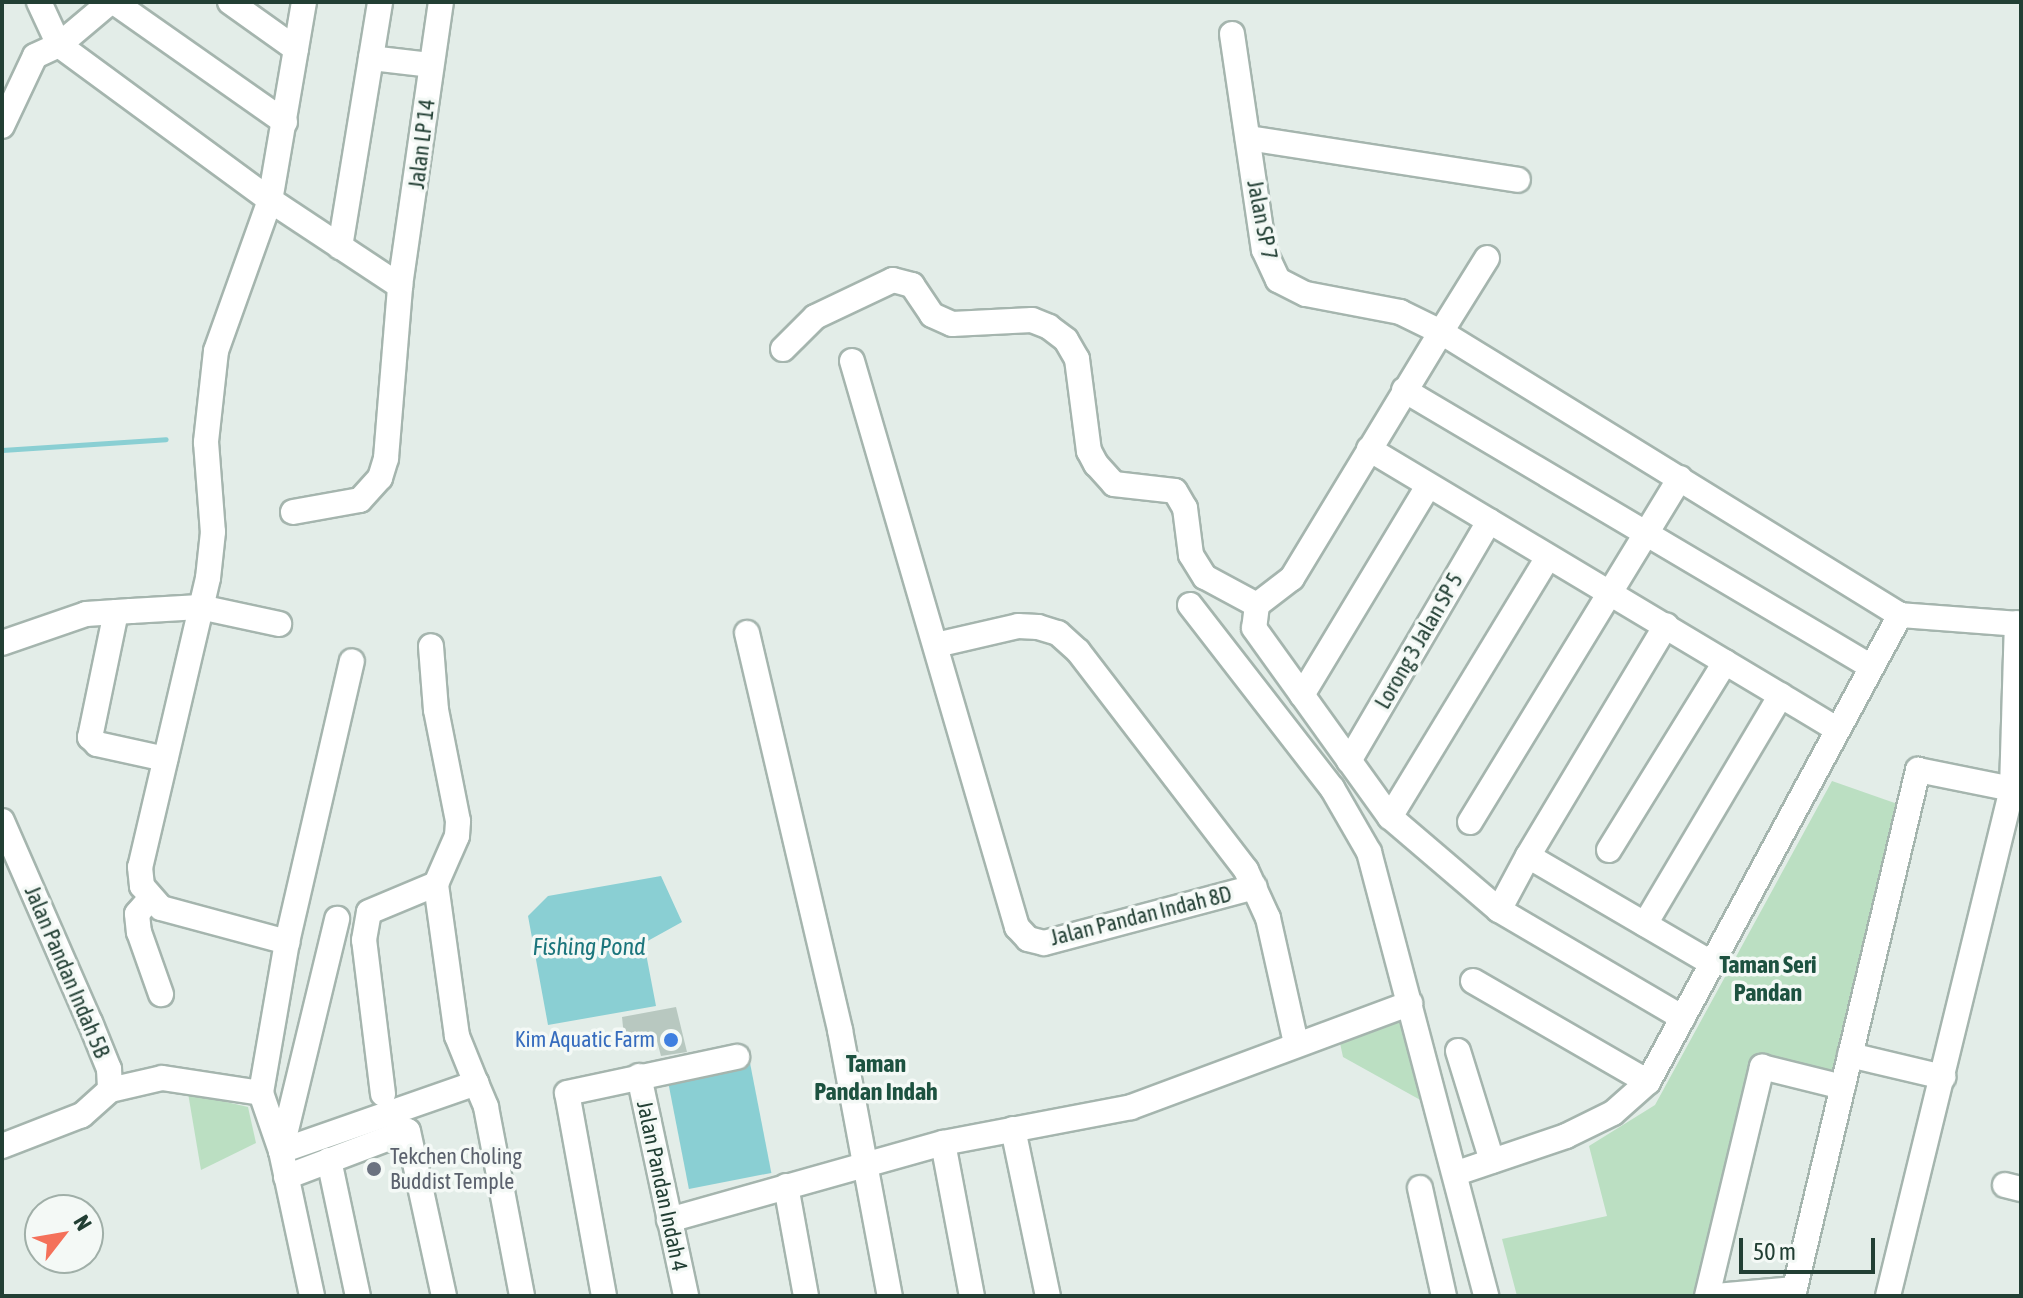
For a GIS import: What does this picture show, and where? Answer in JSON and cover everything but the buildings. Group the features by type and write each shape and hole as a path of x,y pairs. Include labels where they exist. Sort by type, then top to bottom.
{"street":[{"path":"39,2 59,45 270,200 400,286"},
{"path":"2,126 35,56 59,45 112,2 285,122"},
{"path":"230,2 296,49"},
{"path":"287,942 161,908 149,900 140,867 200,607 213,532 206,442 216,351 270,200 304,2"},
{"path":"340,247 380,2"},
{"name":"Jalan LP 14","path":"293,512 360,500 380,478 386,458 400,286 441,2"},
{"name":"Jalan SP 7","path":"1232,34 1264,250 1278,280 1306,294 1400,312 1441,332 1900,615"},
{"path":"371,58 431,65"},
{"path":"1248,138 1518,180"},
{"path":"1256,617 1292,578 1487,258"},
{"path":"783,349 815,317 893,280 912,285 932,315 952,324 1032,320 1049,327 1066,340 1077,359 1089,451 1096,464 1114,484 1175,491 1185,508 1191,555 1205,577 1256,617 1302,695 1390,817 1499,910 1683,1018"},
{"path":"852,361 936,645 1018,626 1058,633 1078,651 1204,812 1255,887 1268,918 1296,1043"},
{"path":"1404,390 1647,531 1870,666"},
{"path":"1369,449 1835,728"},
{"path":"1470,822 1680,478"},
{"path":"1302,695 1428,486"},
{"name":"Lorong 3 Jalan SP 5","path":"1349,761 1489,521"},
{"path":"1390,817 1548,557"},
{"path":"1190,605 1352,820 1381,886 1457,1173 1486,1296"},
{"path":"2,643 86,614 200,607 279,624"},
{"path":"116,612 90,737 97,744 165,759"},
{"path":"1457,1173 1566,1136 1613,1113 1648,1082 1835,728 1900,615 2019,624 2012,789 1888,1296"},
{"path":"1499,910 1666,625"},
{"path":"747,633 804,869 866,1163 890,1296"},
{"name":"Jalan Pandan Indah 8D","path":"936,645 1009,912 1028,939 1044,943 1255,887"},
{"path":"431,646 436,710 458,821 457,836 436,884 457,1036 486,1107 522,1296"},
{"path":"312,1296 281,1151 261,1093 287,942 352,661"},
{"path":"1609,850 1725,662"},
{"path":"1645,924 1781,695"},
{"path":"1716,1296 1794,1292 1918,770 2012,789"},
{"name":"Jalan Pandan Indah 5B","path":"2,821 95,1034 109,1069 110,1090"},
{"path":"1528,856 1713,964"},
{"path":"383,1094 364,940 369,912 436,884"},
{"path":"149,900 137,914 139,932 161,994"},
{"path":"281,1151 337,919"},
{"path":"1473,981 1648,1082"},
{"path":"669,1220 943,1143 1131,1107 1410,1003"},
{"path":"1458,1051 1492,1161"},
{"path":"1850,1055 1943,1077"},
{"path":"604,1296 567,1093 737,1057"},
{"path":"1707,1296 1762,1067 1843,1087"},
{"name":"Jalan Pandan Indah 4","path":"639,1076 686,1296"},
{"path":"2,1146 82,1115 110,1090 162,1078 261,1093"},
{"path":"281,1151 476,1083"},
{"path":"1013,1129 1048,1296"},
{"path":"286,1177 408,1131 444,1296"},
{"path":"943,1143 972,1296"},
{"path":"329,1160 358,1296"},
{"path":"786,1186 806,1296"},
{"path":"1420,1188 1444,1296"}],"green space":[{"name":"Taman Seri Pandan","path":"1832,781 1909,808 1835,1085 1762,1067 1707,1296 1517,1296 1502,1239 1607,1216 1589,1146 1655,1105"},
{"path":"1401,1021 1424,1102 1343,1057 1340,1043"},
{"path":"188,1093 248,1107 256,1143 201,1170"}],"water":[{"name":"Fishing Pond","path":"661,876 682,922 644,943 656,1006 548,1025 528,916 548,896"},
{"path":"750,1063 771,1173 689,1189 668,1079"}],"waterway":[{"path":"2,450 166,439"}],"place":[{"name":"Kim Aquatic Farm","path":"671,1040"},
{"name":"Tekchen Choling Buddist Temple","path":"374,1169"}],"district":[{"name":"Taman Seri Pandan","path":"1768,979"},
{"name":"Taman Pandan Indah","path":"876,1078"}]}
